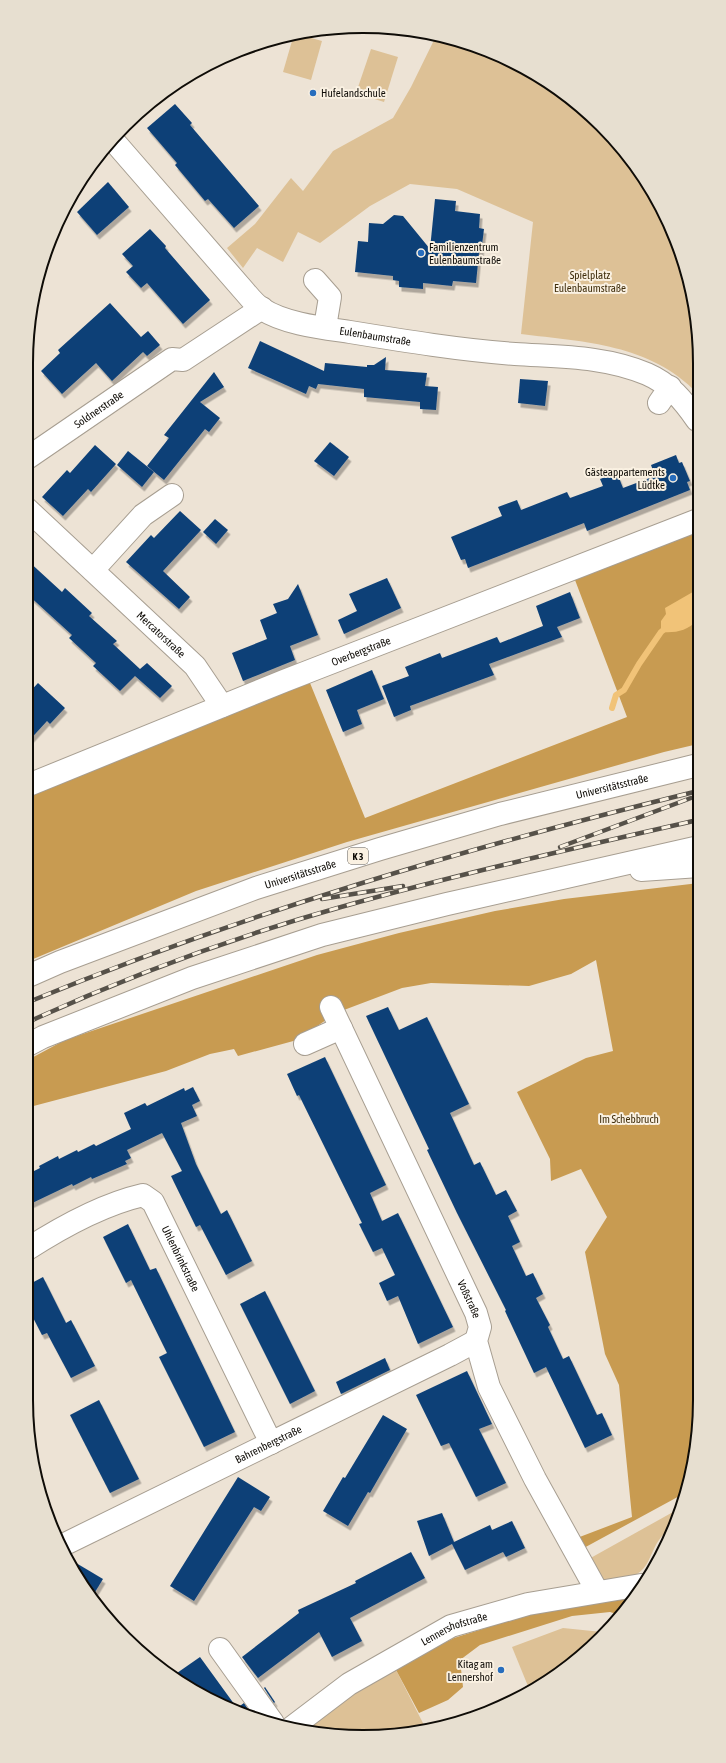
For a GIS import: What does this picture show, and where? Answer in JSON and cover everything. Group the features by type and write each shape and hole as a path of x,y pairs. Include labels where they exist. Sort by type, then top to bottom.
{"main road":[{"name":"Eulenbaumstraße","path":"116,144 245,292 262,308 277,316 325,327 435,345 516,354 559,355 623,365 647,374 665,395 693,417"},
{"path":"315,280 330,297 325,327"},
{"name":"Soldnerstraße","path":"33,454 172,359 183,360 262,308"},
{"path":"93,570 142,515 172,495"},
{"name":"Mercatorstraße","path":"33,514 195,666 222,706"},
{"name":"Overbergstraße","path":"33,783 222,706 693,522"},
{"name":"Universitätsstraße","path":"33,973 256,888 380,849 500,814 693,766"},
{"path":"33,1043 192,978 322,935 447,904 693,848"},
{"path":"596,871 671,869 693,867"},
{"name":"Voßstraße","path":"331,1006 476,1313 480,1327 476,1341 490,1387 535,1479 597,1591"},
{"path":"305,1044 341,1028"},
{"name":"Uhlenbrinkstraße","path":"33,1246 99,1210 122,1200 143,1195 153,1202 271,1443"},
{"name":"Bahrenbergstraße","path":"66,1544 476,1341"},
{"name":"Lennershofstraße","path":"297,1724 349,1684 451,1626 528,1604 597,1591 635,1586"},
{"path":"220,1649 268,1716"}],"green space":[{"path":"310,38 322,41 311,80 283,72 292,41"},
{"name":"Spielplatz Eulenbaumstraße","path":"434,41 448,44 489,58 528,77 564,101 581,115 611,145 649,198 668,237 675,257 687,299 690,320 693,389 679,377 659,364 638,355 592,343 521,334 533,222 457,189 410,184 370,206 320,243 298,232 283,262 257,248 243,268 227,248 255,224 291,178 303,191 333,151 393,118 411,87"},
{"path":"371,49 398,57 384,102 356,93"},
{"path":"693,534 693,745 664,752 347,842 196,891 33,959 33,791 87,768 310,683 365,818 627,717 575,580"},
{"name":"Im Schebbruch","path":"693,884 693,1400 687,1464 678,1497 582,1549 577,1538 632,1517 619,1385 605,1354 585,1252 607,1217 581,1169 551,1181 550,1159 517,1092 586,1058 613,1051 596,960 571,974 529,986 431,983 402,988 344,1010 339,998 321,1007 326,1020 297,1040 238,1056 234,1049 210,1054 166,1071 33,1106 33,1057 65,1040 317,955 399,933 495,911 564,899"},
{"path":"673,1512 666,1531 657,1543 647,1564 637,1574 606,1582 594,1572 587,1560"},
{"path":"628,1596 615,1613 610,1612 572,1616 480,1645 460,1660 463,1687 448,1700 419,1713 395,1668 454,1638 530,1614"},
{"path":"563,1628 597,1632 564,1662 528,1686 512,1647"},
{"path":"395,1668 424,1724 363,1730 308,1725 349,1696"}],"shaded area":[{"path":"693,592 693,624 689,627 672,632 661,632 661,621 666,614 665,608"}],"building":[{"path":"175,104 192,123 190,125 259,206 234,228 208,199 205,201 175,165 177,163 147,128"},
{"path":"108,182 129,207 97,235 77,212"},
{"path":"435,199 456,201 455,211 480,214 479,228 484,229 481,253 479,253 476,283 453,281 452,286 423,283 423,289 399,287 399,281 393,280 393,276 355,272 358,241 368,242 369,223 383,224 394,215 403,216 430,249"},
{"path":"150,229 166,246 165,248 210,300 183,324 147,283 141,288 126,272 133,266 122,254"},
{"path":"110,303 141,337 148,331 160,345 147,356 143,352 112,381 96,363 62,394 41,371 60,353 58,350"},
{"path":"260,341 324,371 325,363 367,367 367,365 374,365 386,357 385,370 427,373 425,386 438,387 436,410 420,409 420,402 364,397 364,389 318,384 316,389 309,386 306,394 248,368"},
{"path":"214,372 224,387 200,402 220,418 209,432 205,429 164,480 147,466 169,438 164,435"},
{"path":"520,379 548,381 545,406 518,403"},
{"path":"330,442 349,457 334,476 314,461"},
{"path":"95,445 116,464 91,492 88,489 63,516 42,497 67,470 70,473"},
{"path":"128,451 154,472 142,487 117,465"},
{"path":"676,455 679,463 682,462 690,481 687,482 690,490 587,531 584,523 468,568 465,559 461,560 451,537 502,516 498,507 517,500 521,510 567,492 570,498 603,486 600,479 617,473 623,488 655,476 651,465"},
{"path":"180,511 201,530 163,571 190,597 179,609 126,562 151,535 154,538"},
{"path":"215,519 228,530 216,544 203,532"},
{"path":"33,565 62,592 65,588 92,613 89,616 117,641 113,644 140,669 147,663 172,686 160,698 135,676 120,691 93,666 96,663 69,638 72,635 33,599"},
{"path":"387,578 401,608 344,634 338,620 357,611 349,594"},
{"path":"298,584 318,635 290,646 295,660 243,681 232,653 267,639 260,620 277,613 273,604 288,599"},
{"path":"570,592 580,618 557,627 562,637 489,664 494,675 410,706 411,710 394,717 382,686 409,676 405,667 440,653 442,658 497,637 500,643 543,626 536,606"},
{"path":"372,670 384,699 357,710 362,724 343,732 326,690"},
{"path":"38,683 65,708 50,724 47,721 33,736 33,688"},
{"path":"388,1007 399,1030 427,1017 469,1104 450,1113 474,1165 480,1162 496,1195 506,1190 517,1211 508,1216 520,1242 512,1246 526,1276 533,1273 543,1294 536,1298 550,1325 548,1327 563,1359 569,1356 597,1415 602,1413 612,1435 585,1448 546,1367 534,1373 505,1311 506,1310 427,1150 429,1149 366,1016"},
{"path":"325,1057 386,1185 370,1193 382,1221 398,1213 453,1327 418,1344 398,1296 387,1301 379,1283 395,1275 382,1248 373,1252 359,1224 362,1223 299,1095 297,1096 287,1074"},
{"path":"193,1087 200,1101 192,1105 197,1116 181,1123 196,1164 221,1214 227,1210 252,1261 226,1275 200,1225 196,1227 171,1176 182,1171 162,1133 127,1150 131,1158 125,1161 127,1164 92,1179 91,1177 73,1186 72,1184 33,1203 33,1172 40,1168 39,1166 58,1156 59,1159 94,1144 96,1146 131,1129 124,1113 145,1103 147,1106 184,1088 185,1091"},
{"path":"128,1224 150,1270 156,1268 235,1432 204,1447 159,1357 167,1353 131,1280 126,1283 103,1237"},
{"path":"43,1277 66,1323 71,1320 95,1366 71,1378 47,1333 42,1335 33,1318 33,1282"},
{"path":"265,1291 315,1391 290,1404 240,1304"},
{"path":"385,1358 390,1370 341,1394 336,1382"},
{"path":"467,1371 492,1424 479,1429 506,1483 476,1497 449,1443 441,1446 416,1395"},
{"path":"99,1400 139,1479 110,1493 70,1415"},
{"path":"383,1415 407,1429 370,1493 368,1492 348,1526 323,1511"},
{"path":"238,1477 270,1497 261,1511 254,1507 194,1601 170,1586"},
{"path":"442,1513 454,1542 490,1525 492,1530 512,1521 525,1548 506,1557 503,1552 465,1570 452,1544 429,1556 417,1521"},
{"path":"411,1552 425,1578 350,1618 362,1641 332,1657 319,1632 258,1678 242,1657 299,1613 298,1610 356,1583 355,1581"},
{"path":"76,1563 103,1579 95,1592"},
{"path":"200,1657 234,1704 198,1686 178,1672"},
{"path":"265,1687 275,1702 274,1703 264,1688"},
{"path":"244,1703 248,1709 240,1706"}],"waterway":[{"path":"612,708 616,695 624,690 639,664 661,632 667,627"}],"railway":[{"path":"33,1000 108,970 191,940 358,884 527,835 693,792"},
{"path":"560,847 691,798"},
{"path":"33,1020 103,989 221,944 261,931 341,907 474,872 693,821"},
{"path":"322,899 403,886"}],"place":[{"name":"Hufelandschule","path":"313,93"},
{"name":"Familienzentrum Eulenbaumstraße","path":"421,253"},
{"name":"Gästeappartements Lüdtke","path":"673,478"},
{"name":"Kitag am Lennershof","path":"501,1670"}]}
